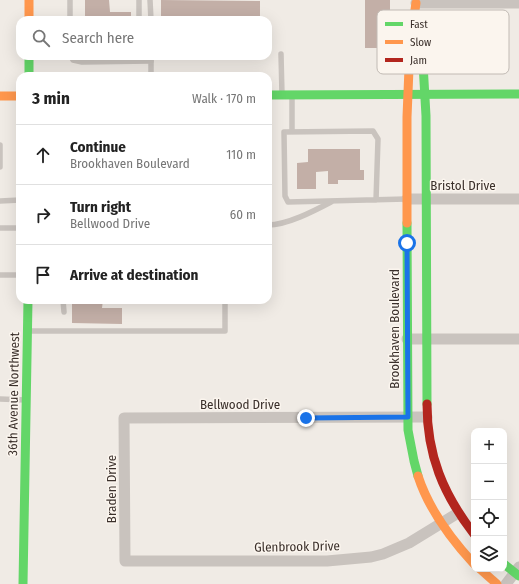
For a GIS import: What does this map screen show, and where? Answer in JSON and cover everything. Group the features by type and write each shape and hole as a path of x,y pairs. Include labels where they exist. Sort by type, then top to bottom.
{"street":[{"path":"29,0 29,16"},
{"path":"416,2 519,3"},
{"path":"29,60 29,72"},
{"name":"Brookhaven Boulevard","path":"409,74 406,199 410,243 407,339 408,417 411,446 423,491 441,524 459,548 471,561"},
{"path":"424,74 427,199 423,243 427,417 432,450 439,476 452,504 471,530"},
{"path":"272,95 519,94"},
{"path":"0,96 16,96"},
{"name":"Bristol Drive","path":"406,199 519,199"},
{"name":"36th Avenue Northwest","path":"23,584 23,496 28,304"},
{"path":"407,339 519,339"},
{"name":"Bellwood Drive","path":"124,418 427,417"},
{"name":"Braden Drive","path":"124,418 125,560"},
{"name":"Glenbrook Drive","path":"125,560 327,561 356,559 383,554 396,549 409,543 458,513"},
{"path":"506,584 518,572 507,566"},
{"path":"483,572 497,584"}],"lane":[{"path":"70,0 70,16"},
{"path":"139,0 139,16"},
{"path":"150,0 151,16"},
{"path":"281,54 282,95"},
{"path":"73,60 82,62 120,60"},
{"path":"151,60 151,72"},
{"path":"292,95 292,131"},
{"path":"376,200 378,139 373,131 284,132 285,196 288,202 376,200 406,199"},
{"path":"0,145 0,167"},
{"path":"0,201 16,200"},
{"path":"272,225 310,213 333,201"},
{"path":"0,228 16,228"},
{"path":"0,274 16,275"},
{"path":"64,304 64,312"},
{"path":"27,331 225,331 225,304"},
{"path":"0,399 26,400"}],"building":[{"path":"85,0 109,0 110,12 131,12 131,16 85,16"},
{"path":"161,0 260,1 260,16 161,16"},
{"path":"365,0 390,0 390,10 377,10 377,48 365,48"},
{"path":"308,149 360,149 360,170 364,170 364,180 338,180 338,184 328,184 328,171 316,172 316,189 297,189 297,163 308,162"},
{"path":"72,304 102,304 102,308 122,308 122,324 72,323"}],"traffic: fast":[{"path":"29,60 29,72"},
{"path":"424,74 426,116 427,404"},
{"path":"272,95 519,94"},
{"path":"407,223 408,430 418,476"},
{"path":"23,584 28,304"},
{"path":"507,566 519,576"}],"traffic: slow":[{"path":"29,0 29,16"},
{"path":"415,10 416,3"},
{"path":"407,223 407,117 409,74"},
{"path":"0,96 16,96"},
{"path":"418,476 434,512 449,534 471,560"},
{"path":"483,572 497,584"}],"traffic: jam":[{"path":"427,404 430,440 439,473 454,504 471,530"}],"route":[{"path":"306,418 408,417 407,243"}]}
